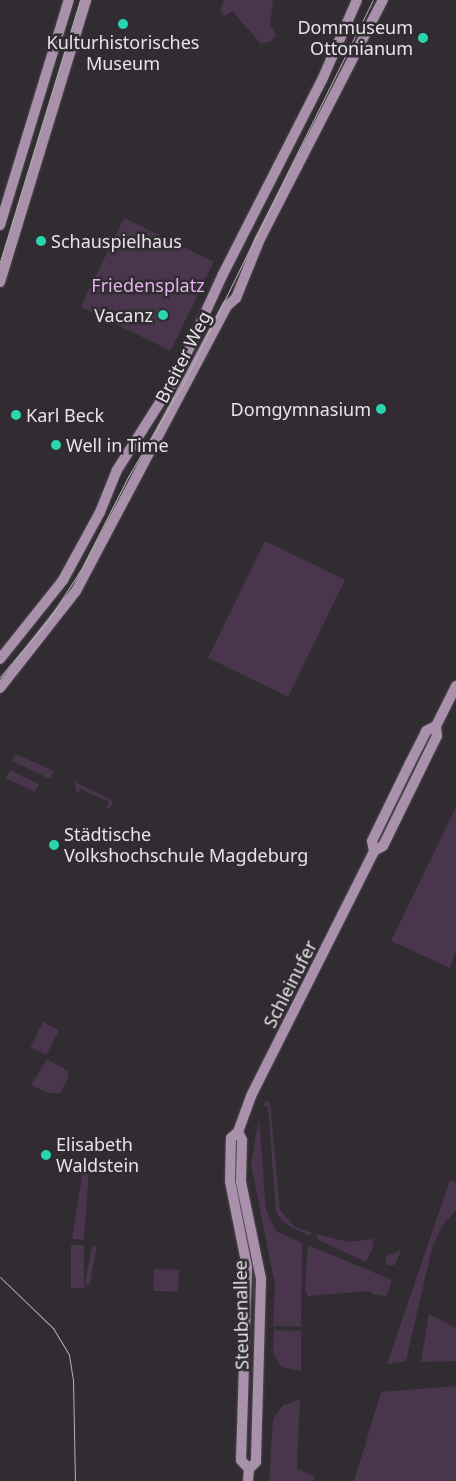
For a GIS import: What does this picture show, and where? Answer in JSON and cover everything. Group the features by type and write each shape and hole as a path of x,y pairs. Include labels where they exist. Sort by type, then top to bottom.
{"street":[{"path":"0,225 69,0"},
{"path":"0,282 86,0"},
{"name":"Breiter Weg","path":"0,659 64,580 103,506 117,470 176,377 222,276 322,80 358,0"},
{"name":"Breiter Weg","path":"0,688 76,591 227,306 236,298 260,239 383,0"},
{"name":"Schleinufer","path":"229,1159 231,1138 238,1132 251,1096 374,851 382,846 437,736 436,726 456,686"},
{"name":"Schleinufer","path":"238,1132 242,1140 240,1159"},
{"name":"Steubenallee","path":"229,1159 232,1192 247,1260 241,1460 249,1469"},
{"name":"Steubenallee","path":"240,1159 242,1182 261,1279 256,1462 249,1469 248,1481"}],"green space":[{"path":"224,0 273,0 270,25 276,35 272,41 261,44 232,11 225,16 220,10"},
{"name":"Friedensplatz","path":"124,218 214,262 170,351 81,307"},
{"path":"265,541 345,580 288,697 208,658"},
{"path":"15,754 54,771 50,779 12,761"},
{"path":"10,770 39,784 35,792 6,778"},
{"path":"75,782 113,801 110,808 106,809 109,802 80,789 77,795"},
{"path":"456,807 456,951 450,968 391,941"},
{"path":"43,1022 59,1030 46,1055 30,1047"},
{"path":"47,1059 68,1071 68,1078 60,1094 45,1092 31,1085"},
{"path":"266,1101 270,1102 280,1210 294,1226 312,1233 309,1236 284,1223 276,1212 268,1108 263,1105"},
{"path":"259,1117 266,1210 276,1231 302,1243 301,1327 273,1326 275,1285 251,1164"},
{"path":"235,1149 237,1188 255,1266 254,1354 253,1270 235,1186"},
{"path":"83,1169 89,1169 84,1240 72,1239"},
{"path":"450,1180 456,1182 456,1210 442,1226 432,1248 406,1361 387,1364"},
{"path":"317,1234 348,1242 374,1239 372,1250 366,1262 317,1239"},
{"path":"71,1245 84,1245 84,1288 71,1288"},
{"path":"308,1245 392,1280 388,1292 385,1296 372,1294 370,1291 308,1296 305,1289"},
{"path":"92,1246 97,1247 89,1285 85,1284"},
{"path":"401,1250 395,1265 387,1265 385,1257"},
{"path":"154,1269 179,1270 178,1292 153,1291"},
{"path":"429,1314 456,1328 456,1361 421,1362"},
{"path":"274,1330 301,1331 301,1371 281,1367 273,1352"},
{"path":"456,1386 456,1481 354,1481 381,1392"},
{"path":"300,1400 297,1468 315,1477 313,1481 269,1481 273,1419 283,1405"}],"tram line":[{"path":"0,262 80,0"},
{"path":"0,677 49,619 82,568 128,477 184,382 373,0"},
{"path":"0,1277 53,1328 69,1355 73,1379 75,1481"}],"place":[{"name":"Kulturhistorisches Museum","path":"123,24"},
{"name":"Dommuseum Ottonianum","path":"423,38"},
{"name":"Schauspielhaus","path":"41,241"},
{"name":"Vacanz","path":"163,315"},
{"name":"Domgymnasium","path":"381,409"},
{"name":"Karl Beck","path":"16,415"},
{"name":"Well in Time","path":"56,445"},
{"name":"Städtische Volkshochschule Magdeburg","path":"54,845"},
{"name":"Elisabeth Waldstein","path":"46,1155"}]}
